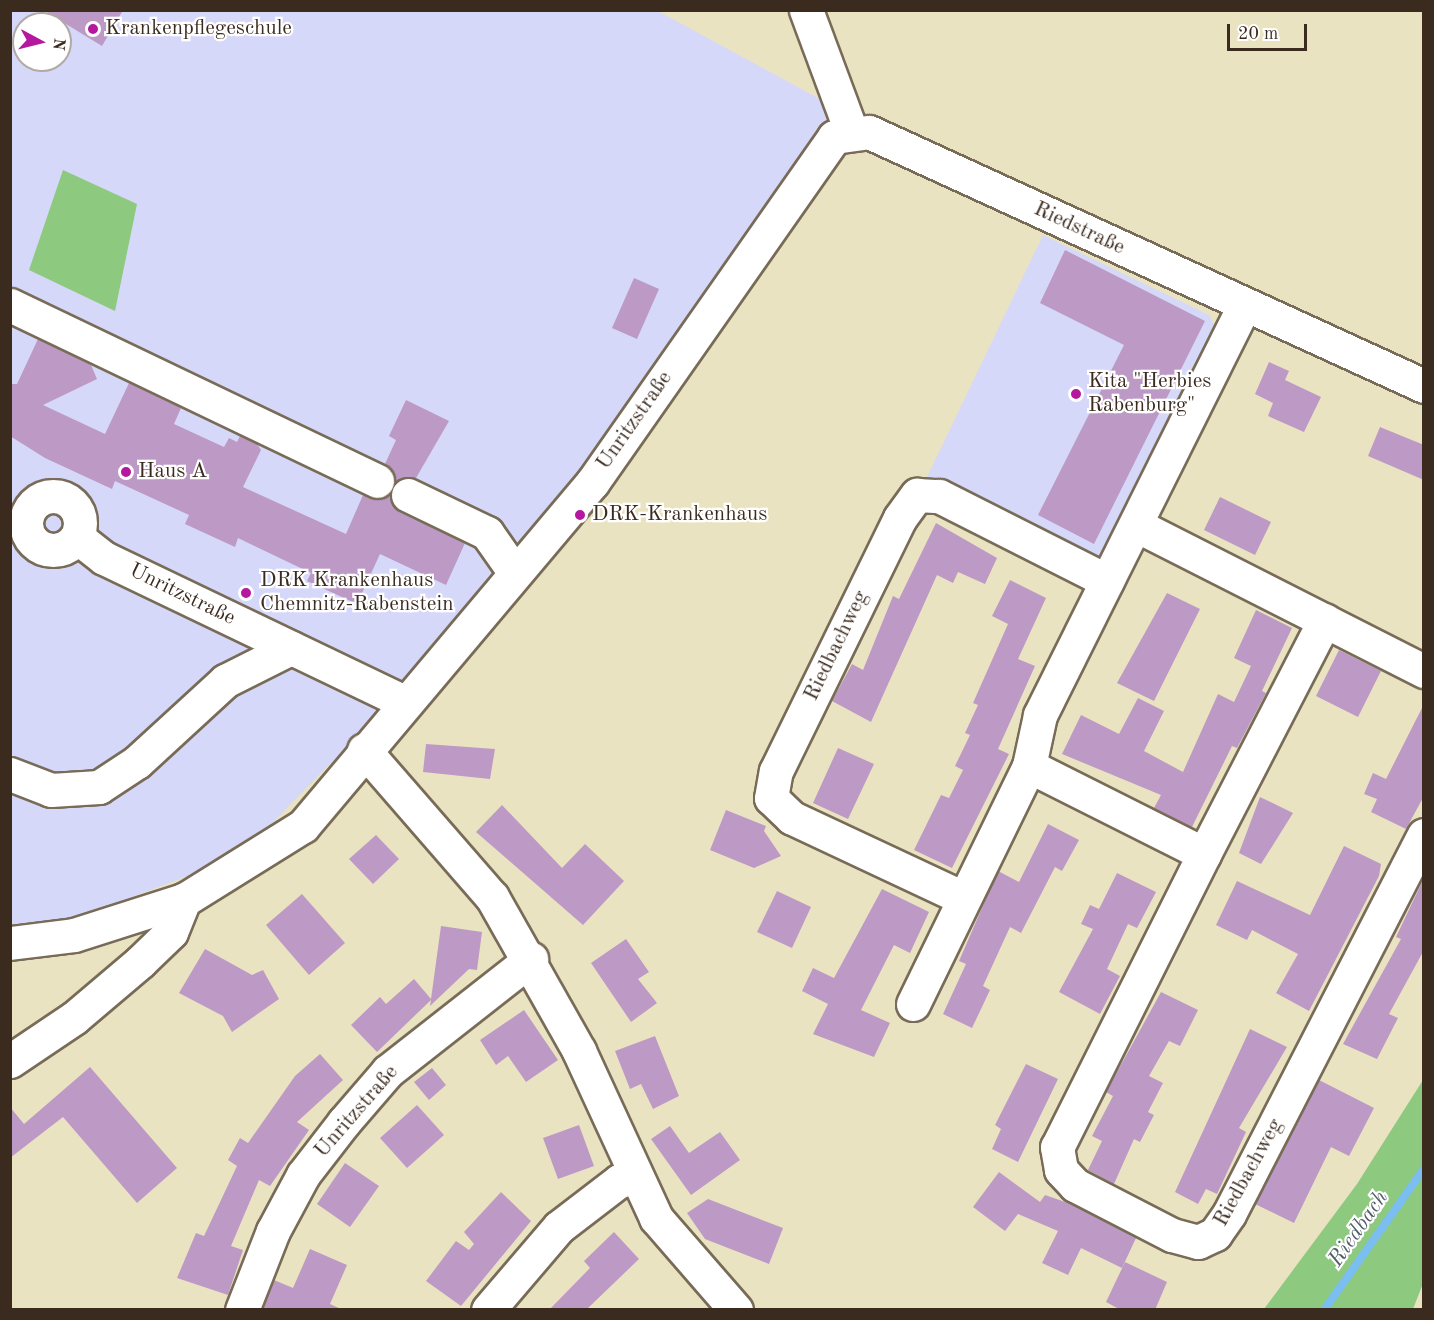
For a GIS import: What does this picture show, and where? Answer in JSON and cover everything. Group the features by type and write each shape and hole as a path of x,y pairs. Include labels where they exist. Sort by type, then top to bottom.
{"street":[{"path":"806,10 851,131"},
{"name":"Riedstraße","path":"851,131 869,132 1424,386"},
{"name":"Unritzstraße","path":"10,943 74,935 184,900 303,826 404,702 592,483 834,137 851,131"},
{"path":"913,1004 961,897 1029,766 1040,715 1244,304"},
{"path":"10,305 377,481"},
{"path":"408,495 487,533 515,573"},
{"name":"Riedbachweg","path":"961,897 792,819 771,798 776,771 900,518 917,495 939,496 1107,580"},
{"path":"59,496 76,507 77,537 69,546 48,550 19,531 31,507 59,496"},
{"path":"1136,525 1424,671"},
{"name":"Unritzstraße","path":"77,537 104,558 404,702"},
{"name":"Riedbachweg","path":"1325,620 1057,1147 1060,1170 1075,1185 1172,1235 1198,1242 1215,1234 1230,1214 1424,835"},
{"path":"10,774 51,790 99,787 137,762 225,681 291,648"},
{"path":"364,750 492,897 531,959 579,1051 634,1177 656,1218 736,1310"},
{"path":"1029,766 1204,854"},
{"path":"10,1061 74,1018 141,962 171,932 184,900"},
{"name":"Unritzstraße","path":"242,1310 293,1194 344,1122 388,1071 531,959"},
{"path":"488,1310 559,1227 619,1180 634,1177"}],"shaded area":[{"name":"DRK Krankenhaus Chemnitz-Rabenstein","path":"11,11 658,11 840,110 591,465 371,722 240,856 72,920 11,926"},
{"name":"Kita \"Herbies Rabenburg\"","path":"1043,235 1209,315 1214,325 1212,341 1107,552 1091,560 927,477"}],"green space":[{"path":"63,170 137,204 115,311 29,270"},
{"path":"1423,1080 1424,1281 1413,1309 1264,1309 1357,1184"}],"building":[{"name":"Krankenpflegeschule","path":"43,10 123,10 102,46 72,28 72,12"},
{"path":"1065,250 1205,321 1094,544 1038,515 1124,345 1040,303"},
{"path":"634,278 659,289 637,339 612,328"},
{"name":"Haus A","path":"38,339 91,365 97,379 43,405 105,434 129,383 181,408 174,424 224,447 229,438 237,442 240,436 257,444 261,450 243,487 346,534 363,495 378,500 390,494 399,512 465,543 446,585 380,554 357,604 307,581 311,573 238,538 235,547 185,524 189,515 115,481 112,489 45,458 10,436 10,384 17,384"},
{"path":"1269,362 1289,371 1285,380 1321,397 1304,432 1268,416 1273,403 1255,394"},
{"path":"406,400 449,421 416,478 395,482 385,464 396,440 389,436"},
{"path":"1380,427 1424,445 1424,480 1368,456"},
{"path":"1220,497 1271,522 1255,555 1204,530"},
{"path":"936,523 997,558 985,584 958,572 953,583 937,575 871,722 832,701 852,664 863,670 893,596 899,599"},
{"path":"1010,580 1046,598 1018,659 1035,666 998,749 1009,754 952,868 914,850 941,795 949,798 963,770 955,766 970,735 965,733 978,705 973,703 1008,624 992,616"},
{"path":"1167,593 1200,609 1154,701 1117,683"},
{"path":"1256,610 1292,628 1262,691 1266,693 1237,748 1232,746 1192,827 1154,808 1161,795 1062,754 1081,715 1119,734 1138,698 1164,711 1144,751 1183,772 1218,694 1234,702 1251,666 1234,658"},
{"path":"1339,650 1381,671 1358,717 1316,696"},
{"path":"1424,704 1424,796 1406,829 1371,812 1377,799 1364,794 1373,773 1386,779"},
{"path":"426,744 495,749 490,779 423,772"},
{"path":"838,748 874,764 848,819 813,803"},
{"path":"1260,797 1293,813 1261,864 1239,853"},
{"path":"502,805 562,868 585,844 624,881 583,925 476,832"},
{"path":"726,810 766,826 764,831 781,856 754,868 710,850"},
{"path":"1048,824 1079,840 1062,871 1055,867 1021,933 1010,927 983,986 990,990 972,1028 943,1014 966,964 959,961 998,871 1019,882"},
{"path":"376,835 399,859 373,884 349,859"},
{"path":"1344,846 1381,864 1379,876 1309,1011 1276,993 1298,954 1252,930 1247,940 1216,925 1237,881 1310,915"},
{"path":"1117,873 1156,892 1137,928 1128,924 1107,969 1120,976 1100,1014 1059,992 1093,929 1081,924 1090,905 1099,909"},
{"path":"1424,878 1424,950 1389,1014 1398,1018 1377,1059 1343,1044 1401,939 1396,937"},
{"path":"882,889 929,912 910,953 894,945 861,1010 890,1023 874,1057 813,1034 828,1004 802,991 813,968 834,978"},
{"path":"777,891 811,907 792,948 757,932"},
{"path":"302,894 345,943 309,975 266,925"},
{"path":"441,926 482,932 477,970 469,969 430,1006 431,1000 377,1052 351,1025 380,997 386,1004 414,979 431,999"},
{"path":"626,939 649,972 638,979 657,1003 631,1022 591,963"},
{"path":"205,949 252,975 263,970 279,999 232,1032 223,1016 179,993"},
{"path":"1161,992 1198,1010 1180,1046 1169,1041 1149,1076 1163,1083 1148,1112 1154,1115 1140,1142 1134,1139 1114,1184 1088,1170 1102,1141 1092,1136 1113,1096 1106,1092"},
{"path":"524,1010 558,1060 526,1082 508,1056 496,1065 480,1040"},
{"path":"1250,1029 1287,1047 1239,1128 1246,1132 1217,1194 1206,1189 1198,1204 1175,1192"},
{"path":"655,1036 679,1096 653,1109 641,1084 630,1089 615,1051"},
{"path":"320,1054 343,1080 297,1122 309,1130 270,1186 259,1180 231,1246 243,1250 228,1295 177,1278 196,1233 204,1236 237,1166 228,1160 240,1138 248,1143 295,1076"},
{"path":"1026,1064 1058,1079 1018,1162 992,1149 1001,1129 995,1125"},
{"path":"90,1067 177,1168 137,1203 63,1117 10,1158 10,1107 24,1124"},
{"path":"432,1068 446,1085 429,1100 414,1082"},
{"path":"1319,1080 1374,1108 1349,1156 1331,1147 1294,1223 1255,1204"},
{"path":"417,1105 444,1135 407,1168 380,1138"},
{"path":"579,1125 594,1166 558,1179 543,1138"},
{"path":"670,1126 689,1153 720,1132 740,1160 691,1195 651,1139"},
{"path":"345,1163 379,1186 350,1227 317,1204"},
{"path":"999,1172 1040,1202 1045,1195 1071,1204 1136,1238 1122,1268 1081,1248 1068,1275 1042,1263 1058,1231 1018,1214 1005,1231 973,1207"},
{"path":"501,1192 531,1221 461,1306 426,1281 456,1241 469,1250 474,1244 464,1232"},
{"path":"708,1199 783,1228 769,1264 705,1239 687,1213"},
{"path":"614,1232 639,1259 586,1310 549,1310 590,1268 584,1261"},
{"path":"310,1249 347,1265 330,1304 343,1310 262,1310 274,1280 293,1288"},
{"path":"1125,1262 1167,1282 1155,1310 1121,1310 1106,1302"}],"waterway":[{"name":"Riedbach","path":"1324,1310 1424,1169"}],"place":[{"name":"Krankenpflegeschule","path":"93,29"},
{"name":"Kita \"Herbies Rabenburg\"","path":"1076,394"},
{"name":"Haus A","path":"126,472"},
{"name":"DRK-Krankenhaus","path":"580,515"},
{"name":"DRK Krankenhaus Chemnitz-Rabenstein","path":"246,593"}]}
